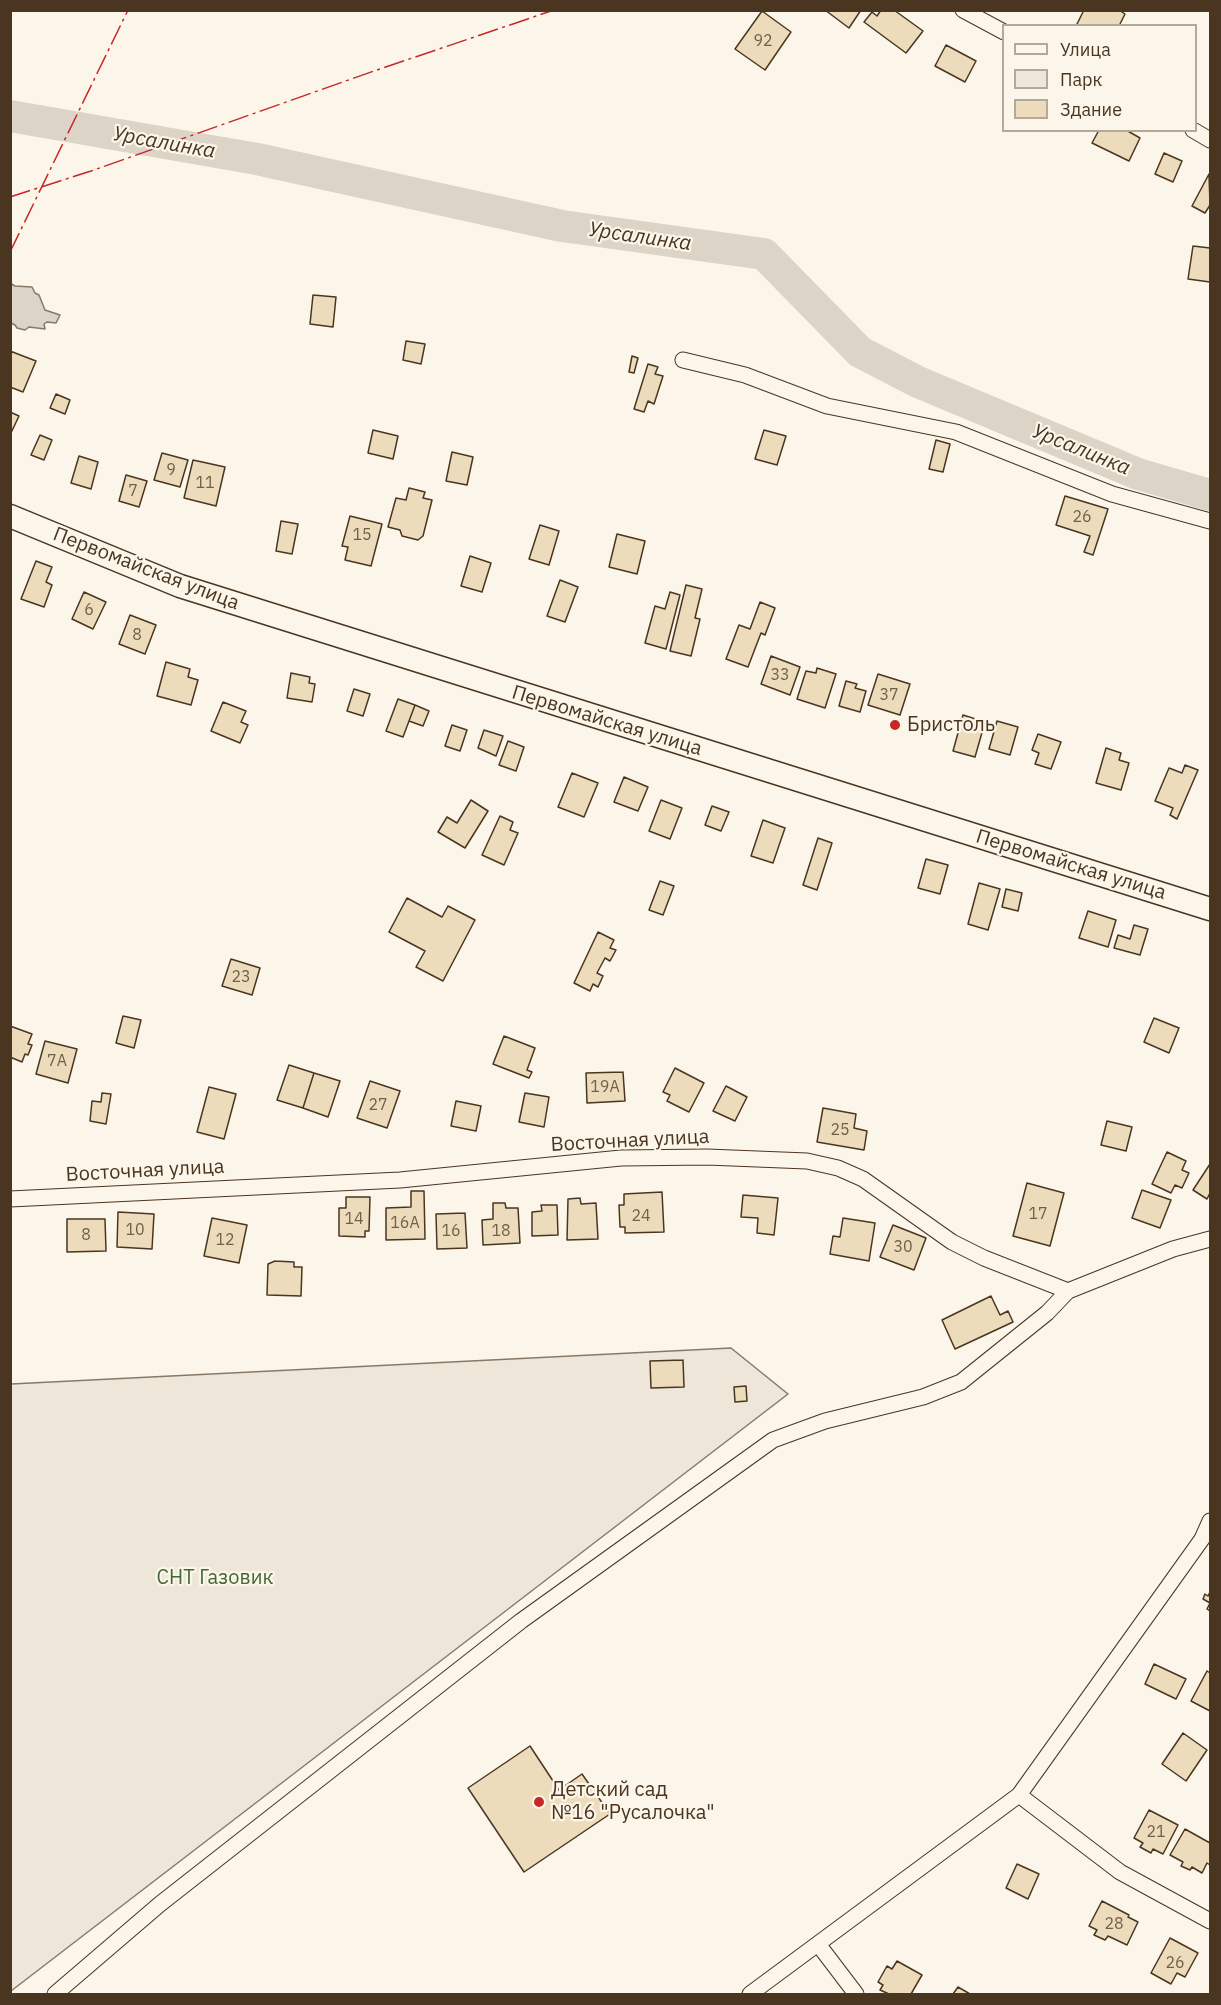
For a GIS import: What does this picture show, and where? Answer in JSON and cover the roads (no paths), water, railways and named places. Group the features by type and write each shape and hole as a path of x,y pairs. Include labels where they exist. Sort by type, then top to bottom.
{"main road":[{"name":"Первомайская улица","path":"10,516 180,586 1210,909"}],"street":[{"path":"963,10 1002,31"},
{"path":"1196,132 1210,140"},
{"path":"683,360 745,375 827,406 956,432 1112,494 1210,521"},
{"name":"Восточная улица","path":"10,1199 400,1180 621,1158 707,1157 807,1161 838,1168 863,1179 952,1242 984,1258 1068,1291"},
{"path":"55,1995 160,1904 511,1629 774,1440 825,1421 923,1397 961,1382 1047,1313 1068,1291 1173,1249 1210,1239"},
{"path":"750,1995 1019,1795 1202,1539 1210,1521"},
{"path":"1019,1795 1120,1872 1210,1921"},
{"path":"818,1944 856,1995"}],"waterway":[{"name":"Урсалинка","path":"10,116 257,159 562,226 764,254 860,352 918,382 1138,474 1210,495"}],"place":[{"name":"Бристоль","path":"895,725"},
{"name":"Детский сад №16 \"Русалочка\"","path":"539,1802"}],"park label":[{"name":"СНТ Газовик","path":"215,1578"}]}
